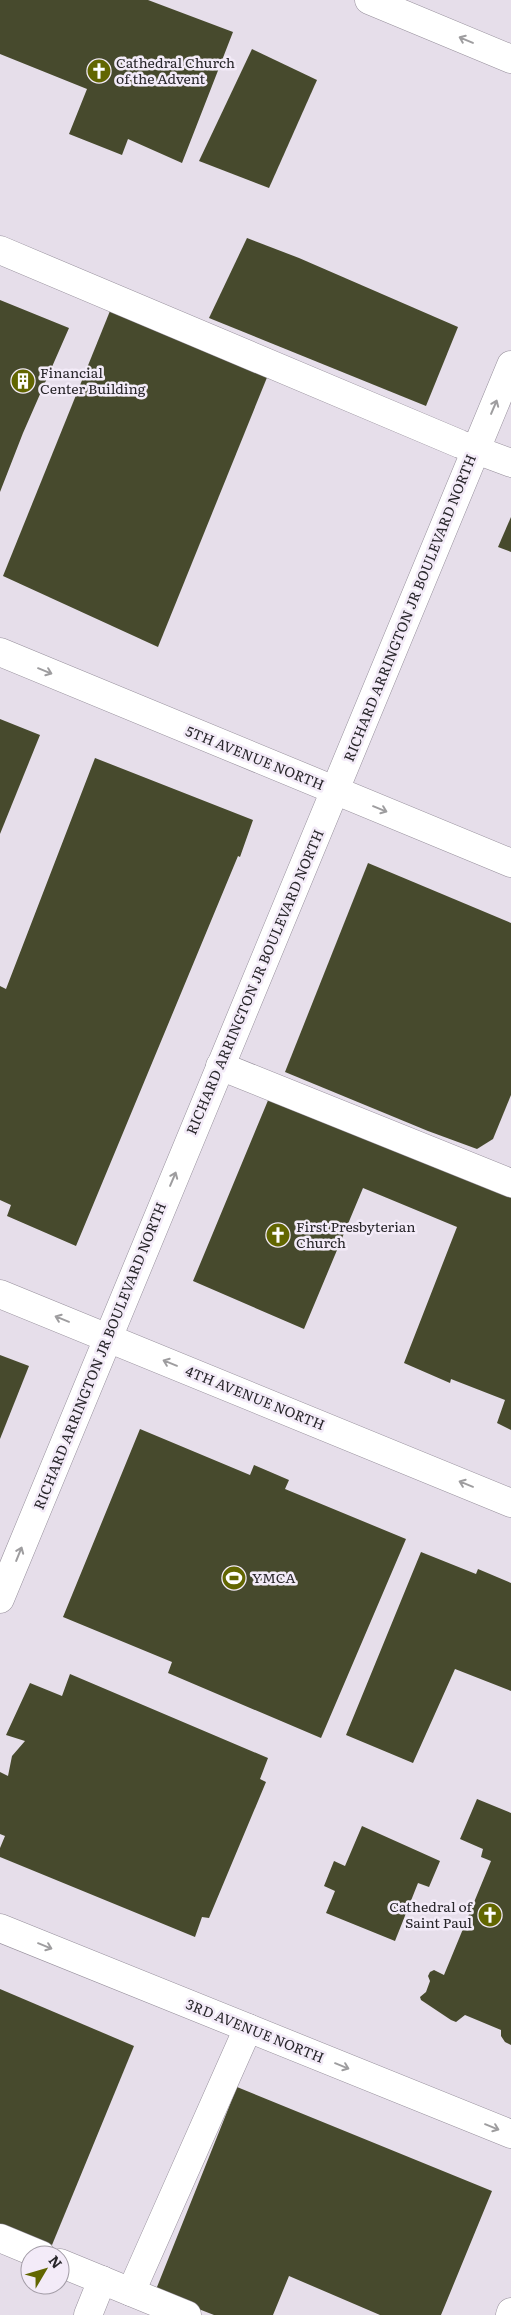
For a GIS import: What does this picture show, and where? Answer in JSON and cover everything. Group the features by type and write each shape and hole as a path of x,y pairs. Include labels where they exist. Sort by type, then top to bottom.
{"main road":[{"path":"369,0 511,59"},
{"path":"0,250 460,444 476,448 511,463"},
{"name":"RICHARD ARRINGTON JR BOULEVARD NORTH","path":"0,1599 511,365"},
{"name":"5TH AVENUE NORTH","path":"0,652 511,863"},
{"path":"220,1066 511,1183"},
{"name":"4TH AVENUE NORTH","path":"0,1294 511,1503"},
{"name":"3RD AVENUE NORTH","path":"0,1928 511,2134"},
{"path":"131,2292 248,2028"},
{"path":"0,2238 20,2246"},
{"path":"70,2267 186,2315"},
{"path":"88,2315 102,2280"}],"building":[{"name":"Cathedral Church of the Advent","path":"0,0 148,0 233,32 182,163 128,139 122,155 69,134 87,89 0,54"},
{"path":"252,49 317,80 269,188 199,161"},
{"path":"247,238 299,258 458,327 426,406 209,318"},
{"name":"Financial Center Building","path":"0,300 69,328 23,433 0,492"},
{"path":"112,306 268,375 158,647 3,576"},
{"path":"511,517 511,552 498,547"},
{"path":"0,719 40,735 0,834"},
{"path":"95,758 253,820 240,857 238,856 76,1246 7,1216 11,1205 0,1200 0,986 6,989"},
{"path":"368,863 511,923 511,1095 493,1139 477,1149 428,1131 285,1072"},
{"path":"269,1098 511,1198 511,1430 497,1423 505,1400 451,1379 450,1383 404,1363 457,1227 363,1188 304,1329 193,1281"},
{"path":"0,1355 29,1366 0,1439"},
{"name":"YMCA","path":"140,1429 250,1475 254,1465 289,1480 285,1489 406,1539 321,1738 168,1673 172,1662 63,1617"},
{"path":"421,1552 476,1574 478,1569 511,1583 511,1691 455,1669 413,1763 346,1735"},
{"path":"70,1674 268,1758 260,1779 266,1782 209,1918 202,1917 195,1937 0,1857 0,1848 5,1836 0,1834 0,1772 8,1776 12,1756 25,1741 6,1735 30,1683 62,1696"},
{"name":"Cathedral of Saint Paul","path":"477,1799 511,1813 511,2045 505,2042 501,2036 501,2030 465,2015 456,2022 451,2020 421,2000 420,1997 426,1992 430,1981 428,1976 430,1972 434,1970 444,1975 491,1861 481,1857 483,1849 460,1839"},
{"path":"362,1826 440,1861 429,1887 418,1883 395,1941 326,1913 335,1891 324,1886 334,1861 345,1866"},
{"path":"0,1989 134,2046 52,2245 0,2225"},
{"path":"237,2087 492,2191 441,2315 380,2315 289,2276 273,2315 214,2315 155,2292"}],"place":[{"name":"Cathedral Church of the Advent","path":"99,71"},
{"name":"Financial Center Building","path":"23,381"},
{"name":"First Presbyterian Church","path":"278,1235"},
{"name":"YMCA","path":"234,1578"},
{"name":"Cathedral of Saint Paul","path":"490,1915"}]}
